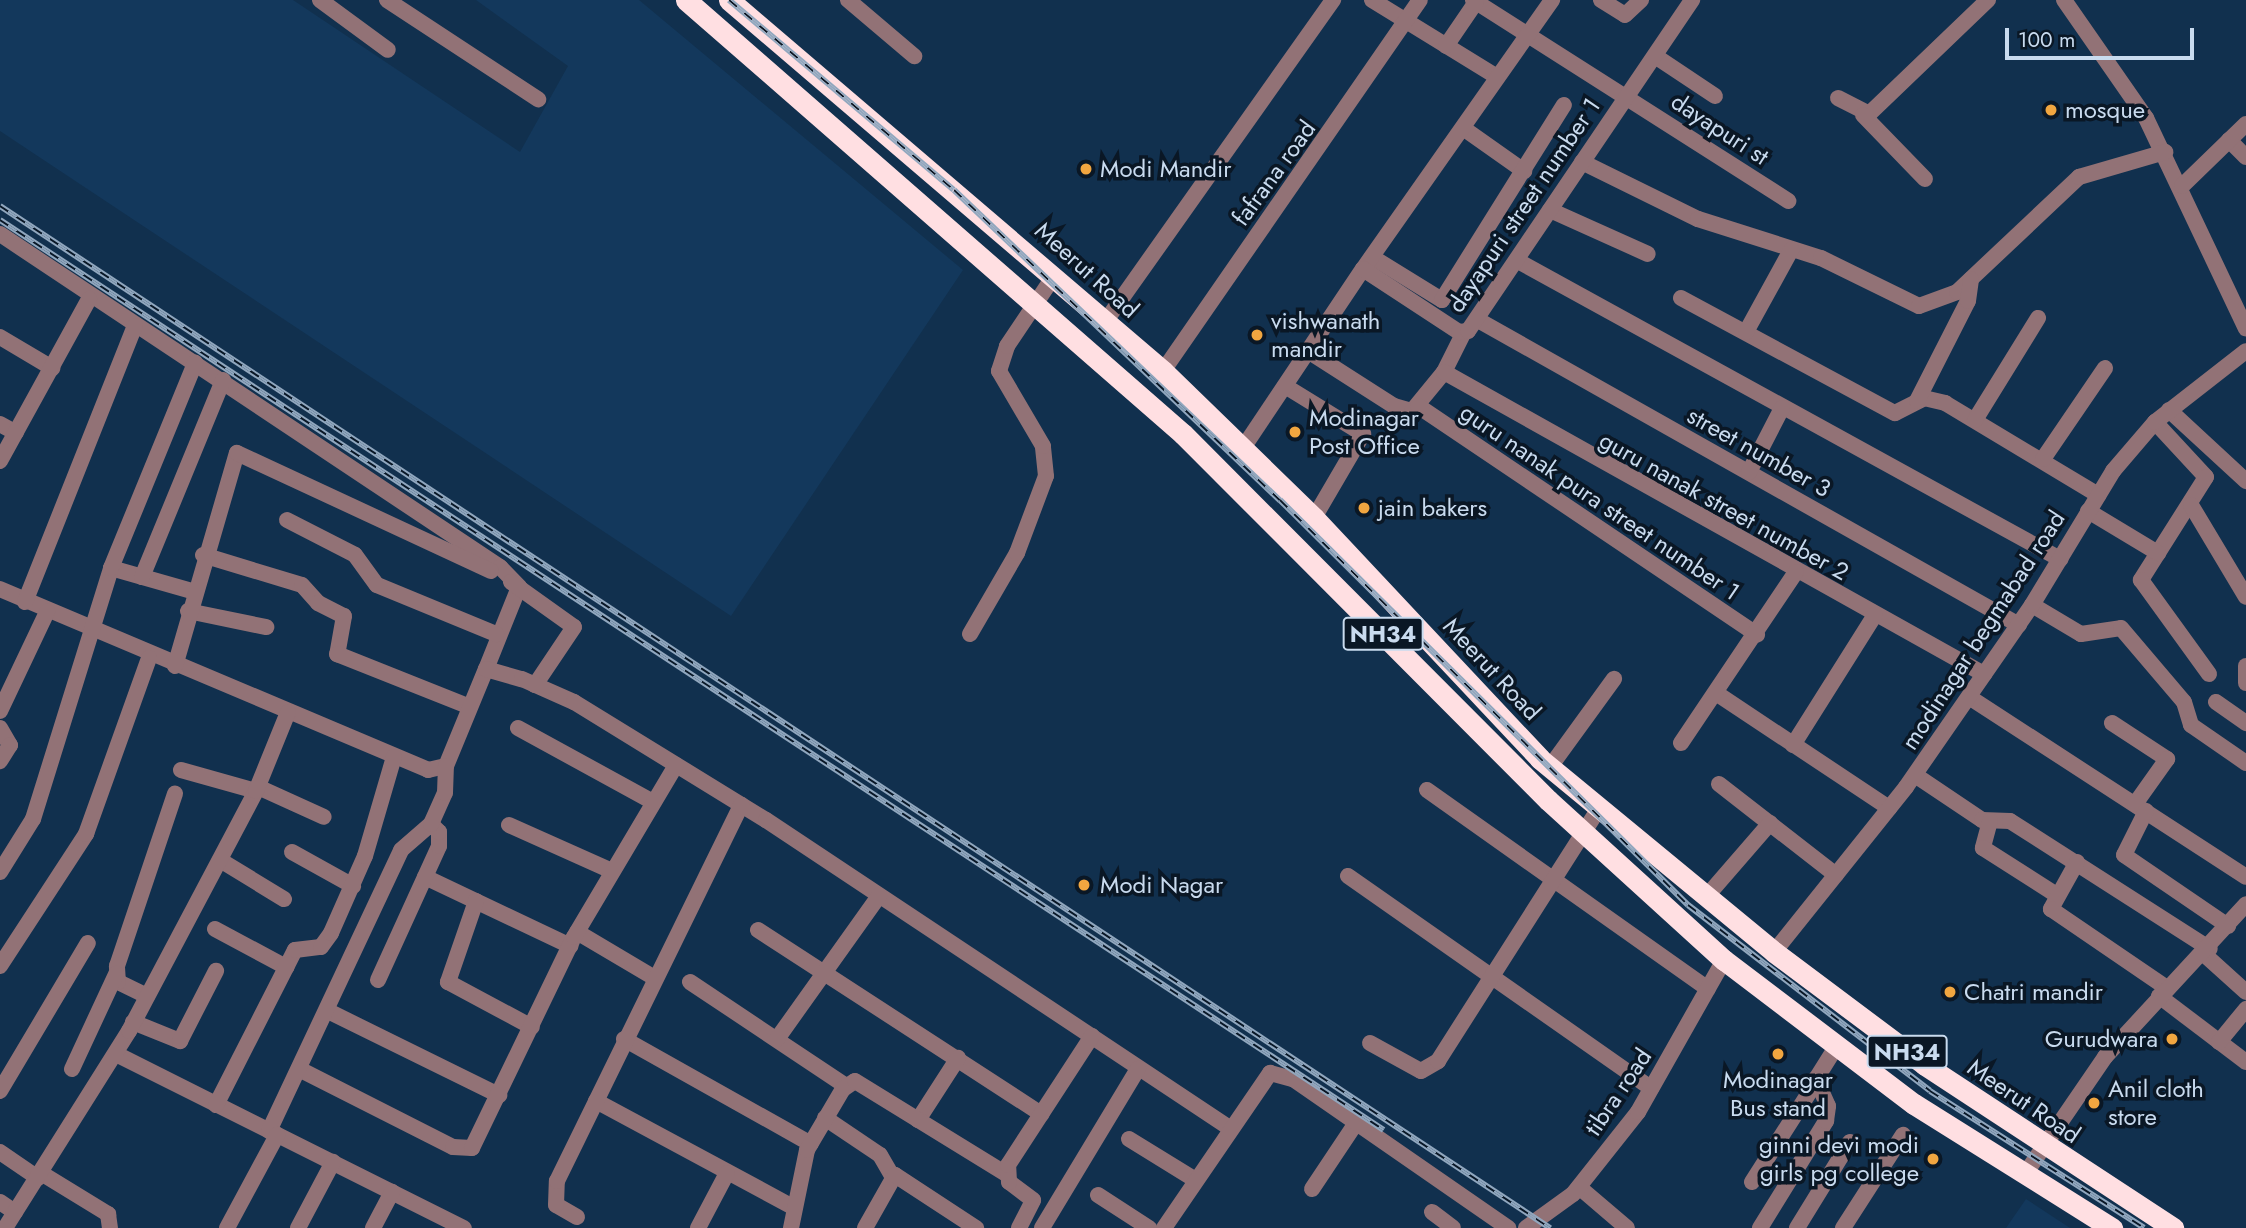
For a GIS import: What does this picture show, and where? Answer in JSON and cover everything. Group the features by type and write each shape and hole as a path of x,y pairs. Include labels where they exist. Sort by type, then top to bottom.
{"highway":[{"name":"Meerut Road","path":"686,0 975,247 1035,306 1183,434 1584,833 1724,960 1914,1104 2112,1228"},
{"name":"Meerut Road","path":"729,0 994,223 1163,371 1314,518 1550,767 1774,953 2042,1147 2173,1228"},
{"path":"975,247 994,223"}],"street":[{"path":"320,0 326,10 388,50"},
{"path":"387,0 538,99"},
{"path":"848,0 914,56"},
{"name":"fafrana road","path":"1105,322 1333,0"},
{"path":"1372,0 1497,77"},
{"name":"fafrana road","path":"1163,371 1420,0"},
{"path":"1243,448 1368,263 1552,0"},
{"path":"1601,0 1625,15 1641,0"},
{"name":"dayapuri street number 1","path":"1368,263 1464,332 1478,320 1692,0"},
{"path":"1863,115 1988,0"},
{"path":"2064,0 2165,152 2246,329"},
{"path":"1446,46 1475,1"},
{"name":"dayapuri st","path":"1475,1 1788,201"},
{"path":"1655,56 1715,96"},
{"path":"1838,98 1863,115 1925,179"},
{"path":"1368,263 1441,300 1564,105"},
{"path":"2182,186 2246,124"},
{"path":"1463,128 1524,171"},
{"path":"2230,140 2246,157"},
{"path":"1582,162 1698,219 1833,263 1919,306 1950,295 1971,279 2079,177 2165,152"},
{"path":"1550,210 1648,254"},
{"path":"0,234 89,299 223,380 574,628 535,685"},
{"path":"1746,331 1791,250"},
{"name":"street number 3","path":"1518,261 2060,559"},
{"path":"970,634 1017,553 1046,476 1043,446 999,371 1007,346 1054,276"},
{"path":"1917,401 1968,301 1971,279"},
{"path":"1681,298 1895,413 1930,397 2043,459 2098,495"},
{"path":"0,461 89,299"},
{"path":"1975,420 2038,318"},
{"name":"street number 3","path":"1478,320 2018,625"},
{"path":"25,602 135,326"},
{"path":"1308,351 1404,411 1418,406 1444,372 1464,332"},
{"path":"0,337 52,368"},
{"name":"modinagar begmabad road","path":"1774,953 1915,775 2032,605 2098,495 2155,422 2246,351"},
{"path":"0,872 33,819 111,568 195,363"},
{"path":"2043,459 2105,368"},
{"name":"guru nanak street number 2","path":"1444,372 1796,572 1984,674"},
{"path":"142,577 223,380"},
{"path":"1285,386 1363,434 1314,518"},
{"name":"guru nanak pura street number 1","path":"1418,406 1757,635"},
{"path":"1749,472 1782,408"},
{"path":"2169,410 2246,481"},
{"path":"2155,422 2204,471 2191,505 2144,572 2143,590 2209,674"},
{"path":"0,424 16,433"},
{"path":"174,666 192,591 232,457 247,453 519,587"},
{"path":"2191,505 2246,597"},
{"path":"2088,511 2158,553"},
{"path":"287,520 355,555 377,585 496,634"},
{"path":"203,555 302,585 318,603 344,616 337,654 468,706"},
{"path":"111,568 192,591"},
{"path":"1681,743 1757,635 1796,572"},
{"path":"227,1228 401,850 431,824 445,793 446,766 468,706 486,669 496,634 519,587"},
{"path":"0,589 149,657 394,757 428,770 446,766"},
{"path":"2032,605 2081,634 2121,628 2184,702 2191,725 2246,763"},
{"path":"188,611 266,627"},
{"path":"0,711 47,612"},
{"path":"1793,745 1875,615"},
{"path":"0,966 86,834 149,657"},
{"path":"2246,666 2246,683"},
{"path":"486,669 535,685 741,805 1228,1127"},
{"path":"1550,767 1614,679"},
{"path":"1716,693 1889,808"},
{"path":"1969,697 2246,877"},
{"path":"2216,702 2246,723"},
{"path":"5,1228 116,1054 257,789 288,712"},
{"path":"2025,1174 2042,1147 2163,992 2207,952 2240,916 2124,856 2141,808 2167,759 2112,723"},
{"path":"0,728 10,745 0,761"},
{"path":"518,728 653,802"},
{"path":"216,1105 286,967 300,946 326,943 353,886 394,757"},
{"path":"301,1070 466,1150 499,1095 574,939 676,765"},
{"path":"181,770 257,789 324,817"},
{"path":"1915,775 1990,821 2010,821 2077,862 2207,952 2246,992"},
{"path":"1719,784 1836,875"},
{"path":"1427,790 1708,989"},
{"path":"72,1069 116,974 175,794"},
{"path":"577,1217 556,1205 553,1192 653,977 741,805"},
{"path":"1370,1043 1410,1068 1429,1070 1491,979 1599,807"},
{"path":"1990,821 1983,848 2054,894"},
{"path":"1706,897 1770,823"},
{"path":"378,980 441,838 431,824"},
{"path":"509,825 612,871"},
{"path":"292,852 353,886"},
{"path":"220,860 284,899"},
{"path":"2077,862 2054,894 2056,915 2163,992 2219,1042 2246,1062"},
{"path":"1348,876 1491,979 1651,1088"},
{"path":"425,877 476,901 574,939 653,977"},
{"path":"778,1039 879,896"},
{"path":"476,901 447,982 532,1027"},
{"path":"215,929 286,967"},
{"path":"758,930 1041,1114"},
{"path":"0,1091 88,943"},
{"name":"tibra road","path":"1526,1228 1579,1187 1651,1088 1724,960"},
{"path":"133,1022 180,1041 216,971"},
{"path":"116,974 147,996"},
{"path":"690,982 846,1086 863,1084 1006,1174 1033,1200 1019,1228"},
{"path":"2219,1042 2246,1009"},
{"path":"328,1011 499,1095"},
{"path":"1006,1174 1092,1036"},
{"path":"624,1039 811,1144"},
{"path":"1752,1182 1838,1046"},
{"path":"116,1054 464,1228"},
{"path":"918,1120 957,1058"},
{"path":"1042,1228 1138,1069"},
{"path":"1164,1228 1228,1127 1270,1073 1293,1079 1508,1228"},
{"path":"1760,1228 1826,1121 1828,1106 1816,1082"},
{"path":"791,1228 793,1207 811,1144 846,1086"},
{"path":"596,1101 793,1207"},
{"path":"825,1118 880,1155 892,1176"},
{"path":"1312,1189 1356,1123"},
{"path":"1843,1228 1903,1135"},
{"path":"1129,1139 1194,1179"},
{"path":"1797,1228 1850,1142"},
{"path":"0,1152 108,1214 110,1228"},
{"path":"298,1228 333,1162"},
{"path":"698,1228 727,1173"},
{"path":"865,1228 892,1176"},
{"path":"892,1176 905,1177 976,1228"},
{"path":"1579,1187 1628,1228"},
{"path":"373,1228 392,1192"},
{"path":"1098,1195 1149,1228"},
{"path":"0,1202 15,1212"},
{"path":"1432,1212 1453,1228"}],"shaded area":[{"path":"0,0 293,0 520,152 568,66 476,0 639,0 963,270 731,616 0,131"},
{"path":"2026,1199 2070,1228 2006,1228"}],"railway":[{"path":"729,0 954,190 1280,500 1688,905 1930,1091 2144,1228"},
{"path":"0,206 1550,1228"},
{"path":"0,220 1384,1130"}],"place":[{"name":"mosque","path":"2051,110"},
{"name":"Modi Mandir","path":"1086,169"},
{"name":"vishwanath mandir","path":"1257,335"},
{"name":"Modinagar Post Office","path":"1295,432"},
{"name":"jain bakers","path":"1364,508"},
{"name":"Modi Nagar","path":"1084,885"},
{"name":"Chatri mandir","path":"1950,992"},
{"name":"Gurudwara","path":"2172,1039"},
{"name":"Modinagar Bus stand","path":"1778,1054"},
{"name":"Anil cloth store","path":"2094,1103"},
{"name":"ginni devi modi girls pg college","path":"1933,1159"}]}
